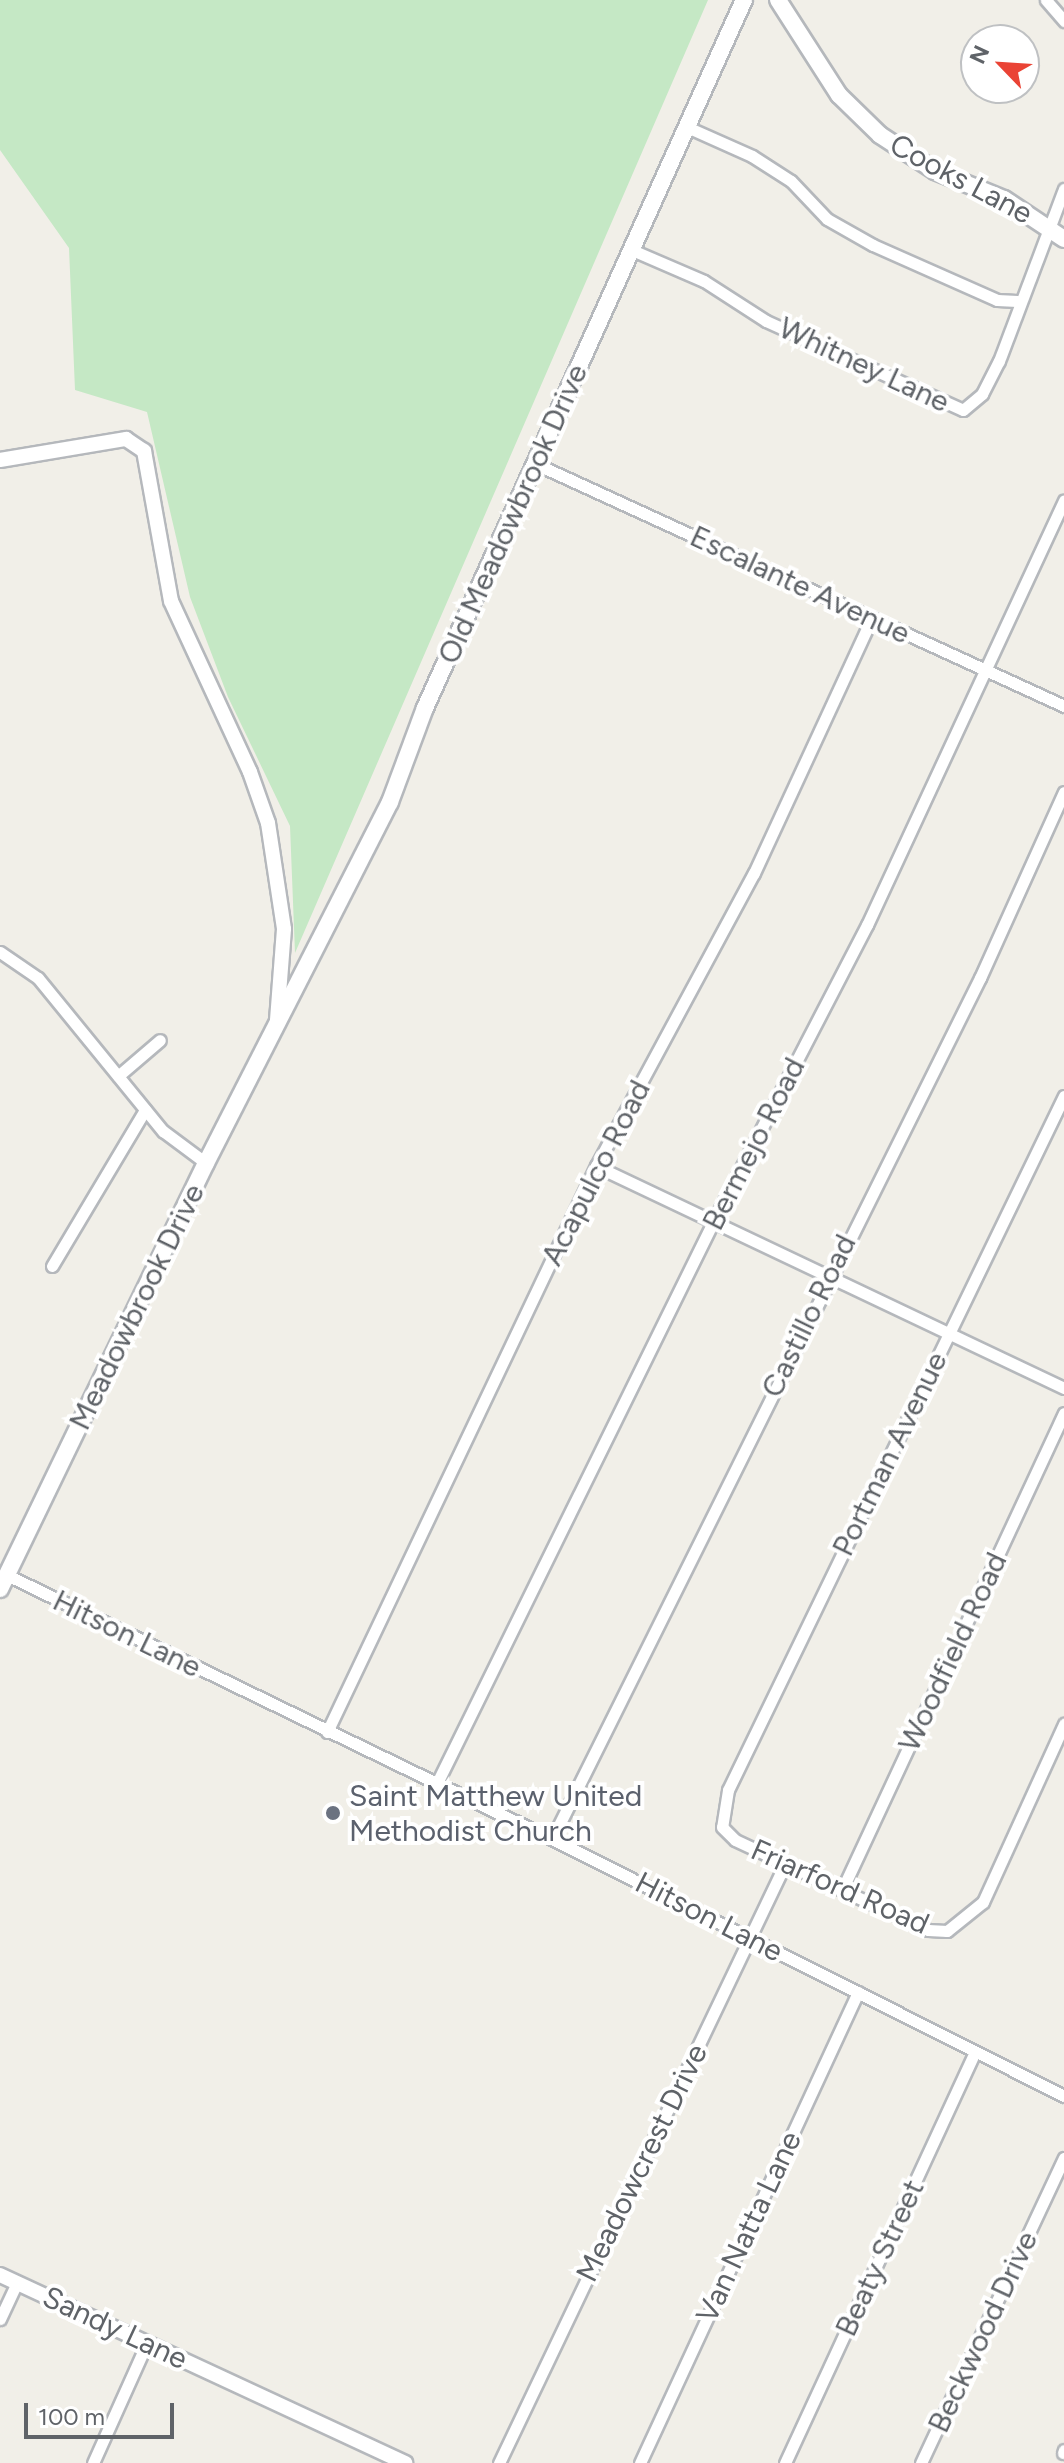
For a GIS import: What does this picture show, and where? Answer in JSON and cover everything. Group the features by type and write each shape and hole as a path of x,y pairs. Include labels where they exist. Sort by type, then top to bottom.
{"main road":[{"name":"Old Meadowbrook Drive","path":"277,1025 390,802 425,708 744,0"},
{"name":"Cooks Lane","path":"778,0 839,95 880,135 935,171 1004,199 1064,239"},
{"name":"Meadowbrook Drive","path":"4,1582 206,1163 277,1025"}],"street":[{"path":"1046,0 1064,21"},
{"path":"687,127 765,164 791,181 827,219 873,245 997,300 1017,301"},
{"name":"Whitney Lane","path":"632,250 704,281 766,321 963,410 982,394 999,361 1017,301 1046,225 1064,189"},
{"path":"0,460 126,439 139,444 171,601 268,823 284,929 277,1025"},
{"name":"Escalante Avenue","path":"536,464 1064,706"},
{"name":"Bermejo Road","path":"437,1783 713,1222 867,925 1064,501"},
{"name":"Acapulco Road","path":"327,1732 596,1166 754,873 872,618"},
{"name":"Castillo Road","path":"552,1839 827,1276 980,978 1064,792"},
{"path":"0,952 38,978 145,1110 206,1163"},
{"path":"118,1076 160,1040"},
{"name":"Portman Avenue","path":"722,1814 728,1790 1064,1096"},
{"path":"52,1266 145,1110"},
{"path":"596,1166 1064,1388"},
{"name":"Woodfield Road","path":"842,1890 1064,1413"},
{"name":"Hitson Lane","path":"4,1582 437,1783 1064,2096"},
{"name":"Friarford Road","path":"722,1814 727,1834 785,1864 928,1930 958,1927 983,1902 1064,1724"},
{"name":"Meadowcrest Drive","path":"499,2463 785,1864"},
{"name":"Van Natta Lane","path":"640,2463 858,1992"},
{"name":"Beaty Street","path":"785,2463 975,2052"},
{"name":"Beckwood Drive","path":"921,2463 1064,2158"},
{"name":"Sandy Lane","path":"0,2275 382,2458 405,2463"},
{"path":"0,2319 17,2283"},
{"path":"93,2463 147,2343"}],"green space":[{"path":"0,0 708,0 295,953 290,826 228,697 190,597 147,412 75,390 69,248 0,150"}],"place":[{"name":"Saint Matthew United Methodist Church","path":"333,1813"}]}
